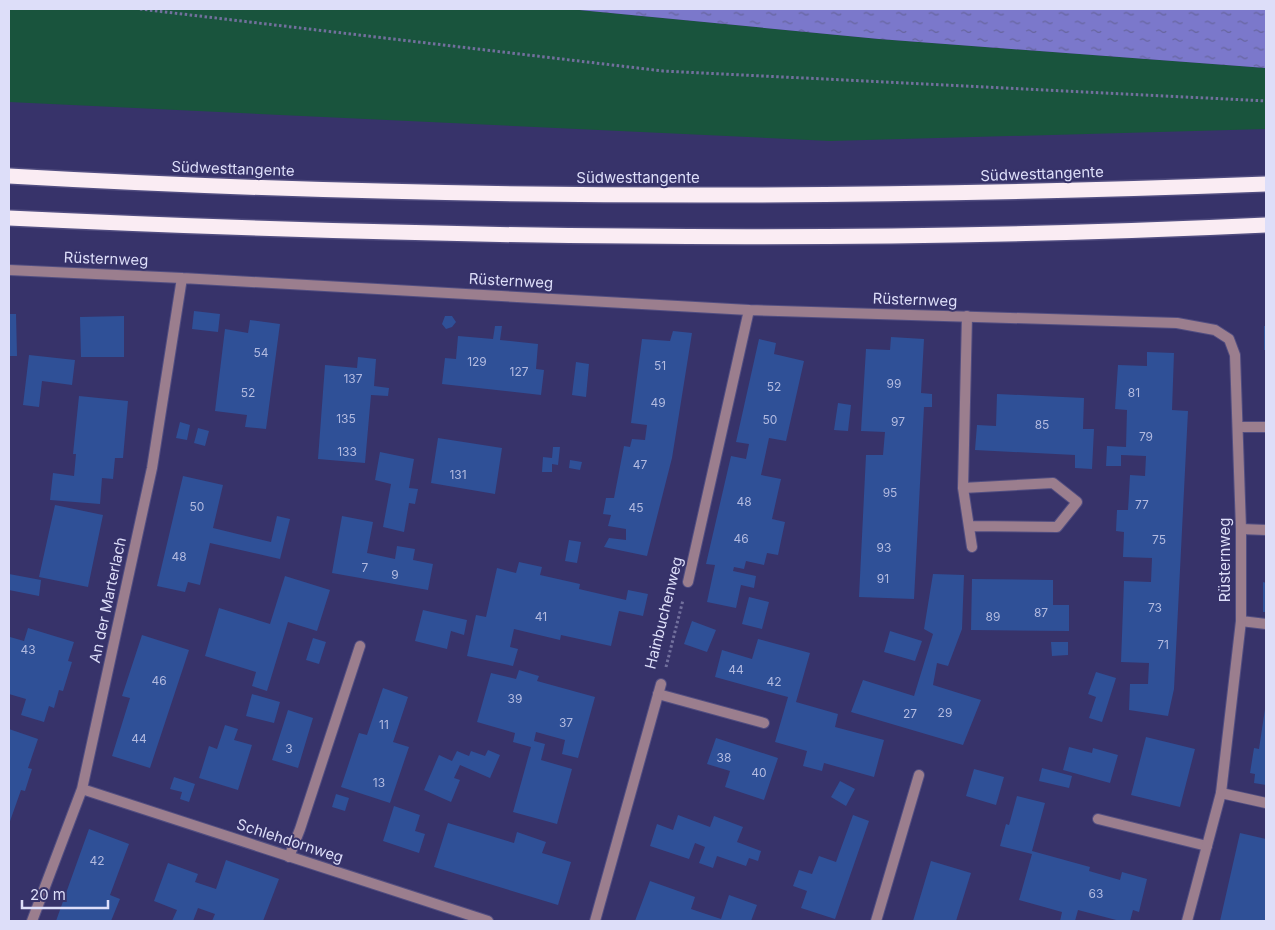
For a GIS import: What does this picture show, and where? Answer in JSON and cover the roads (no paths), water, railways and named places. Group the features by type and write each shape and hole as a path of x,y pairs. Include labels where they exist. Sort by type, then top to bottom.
{"highway":[{"name":"Südwesttangente","path":"9,176 246,187 632,196 997,193 1266,184"},
{"path":"9,218 221,228 760,237 1026,234 1266,225"}],"street":[{"name":"Rüsternweg","path":"9,270 749,310 1177,323 1215,330 1229,339 1235,355 1241,529 1241,621 1221,794 1187,921"},
{"name":"An der Marterlach","path":"32,921 82,789 152,468 182,278"},
{"name":"Hainbuchenweg","path":"688,582 749,310"},
{"path":"967,316 963,488 972,547"},
{"path":"1238,427 1266,428"},
{"path":"963,488 1053,483 1077,502 1057,527 969,526"},
{"path":"1241,529 1266,530"},
{"path":"1241,621 1266,624"},
{"path":"289,857 360,646"},
{"path":"595,921 660,689 764,723"},
{"path":"876,921 920,775"},
{"name":"Schlehdornweg","path":"82,789 488,921"},
{"path":"1221,794 1266,804"},
{"path":"1098,819 1207,846"}],"water":[{"path":"569,9 1266,9 1266,68 879,39"}]}
